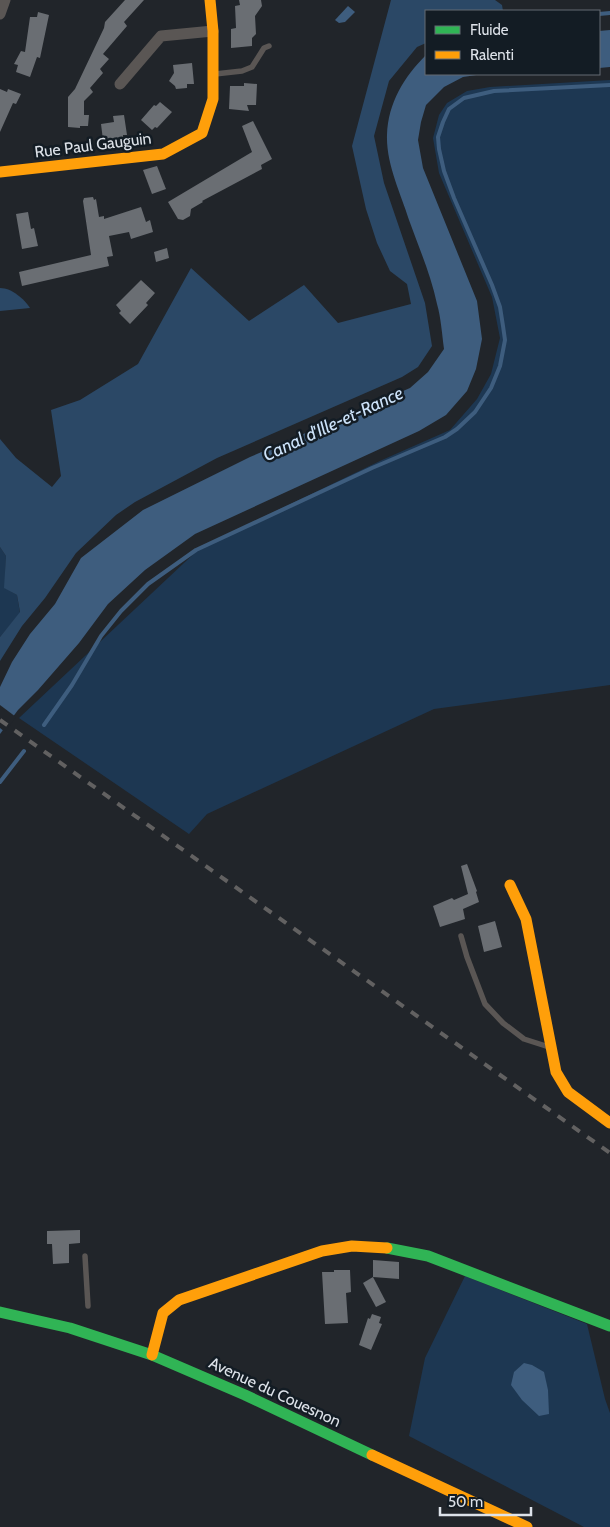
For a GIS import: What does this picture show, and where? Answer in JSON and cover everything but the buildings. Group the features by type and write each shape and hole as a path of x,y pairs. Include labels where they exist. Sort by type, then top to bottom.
{"street":[{"path":"0,14 5,0"},
{"name":"Rue Paul Gauguin","path":"0,172 163,154 202,134 213,99 213,31 210,0"},
{"path":"120,84 161,36 213,31"},
{"path":"510,885 526,919 553,1064 563,1086 575,1098 610,1124"},
{"path":"152,1355 163,1313 179,1300 327,1248 351,1246 378,1246 402,1249 428,1256 610,1326"},
{"name":"Avenue du Couesnon","path":"0,1312 70,1328 152,1355 245,1395 527,1527"}],"lane":[{"path":"213,74 242,71 252,67 264,48 269,46"},
{"path":"461,936 485,1004 503,1023 524,1039 551,1047"},
{"path":"85,1256 88,1306"}],"shaded area":[{"path":"391,0 495,0 502,5 503,10 425,10 425,43 417,47 389,81 374,136 384,183 425,303 432,346 418,367 402,377 217,458 135,502 116,515 76,553 45,598 22,626 0,661 0,637 20,612 17,595 4,588 6,556 0,547 0,439 16,458 52,487 61,476 51,410 80,400 138,364 191,268 249,321 304,285 338,323 411,304 407,284 390,271 377,243 366,209 352,146"},
{"path":"610,80 610,685 434,709 207,814 189,834 19,718 201,547 382,460 450,430 477,399 491,374 500,338 492,297 439,173 433,138 439,115 447,103 467,91 490,87"},
{"path":"0,288 9,290 17,295 30,308 0,311"},
{"path":"0,547 6,556 5,588 17,595 20,613 0,637"},
{"path":"465,1276 587,1324 610,1413 610,1527 584,1527 409,1436 425,1358"}],"water":[{"path":"348,6 355,12 345,22 339,23 335,20"},
{"path":"610,30 610,67 600,68 600,31"},
{"name":"Canal d'Ille-et-Rance","path":"425,56 425,75 476,75 463,77 444,87 426,105 418,140 423,168 477,301 482,339 476,369 467,391 446,415 419,431 195,534 145,570 108,604 79,643 18,710 0,734 0,687 12,662 30,634 55,604 81,558 143,510 250,457 410,388 428,372 444,349 440,315 434,293 395,179 387,146 388,123 394,101 404,82"},
{"path":"524,1363 544,1372 548,1390 549,1414 539,1416 522,1400 511,1385 514,1372"}],"pier":[{"path":"0,705 16,717 5,732 0,728"}],"waterway":[{"path":"600,14 610,13"},
{"path":"44,725 72,685 101,636 121,611 148,584 196,550 372,468 445,437 457,429 475,412 491,388 500,366 505,340 500,307 444,171 438,137 443,122 449,109 464,98 494,91 610,85"},
{"path":"0,782 24,751"}],"railway":[{"path":"0,720 610,1153"}],"traffic: fast":[{"path":"387,1248 428,1256 610,1326"},
{"path":"0,1312 70,1328 152,1355 245,1395 372,1455"}],"traffic: slow":[{"path":"0,172 163,154 202,133 213,99 213,31 210,0"},
{"path":"510,885 526,919 556,1072 568,1092 610,1123"},
{"path":"152,1355 163,1313 179,1300 322,1251 352,1246 387,1248"},
{"path":"372,1455 527,1527"}]}
